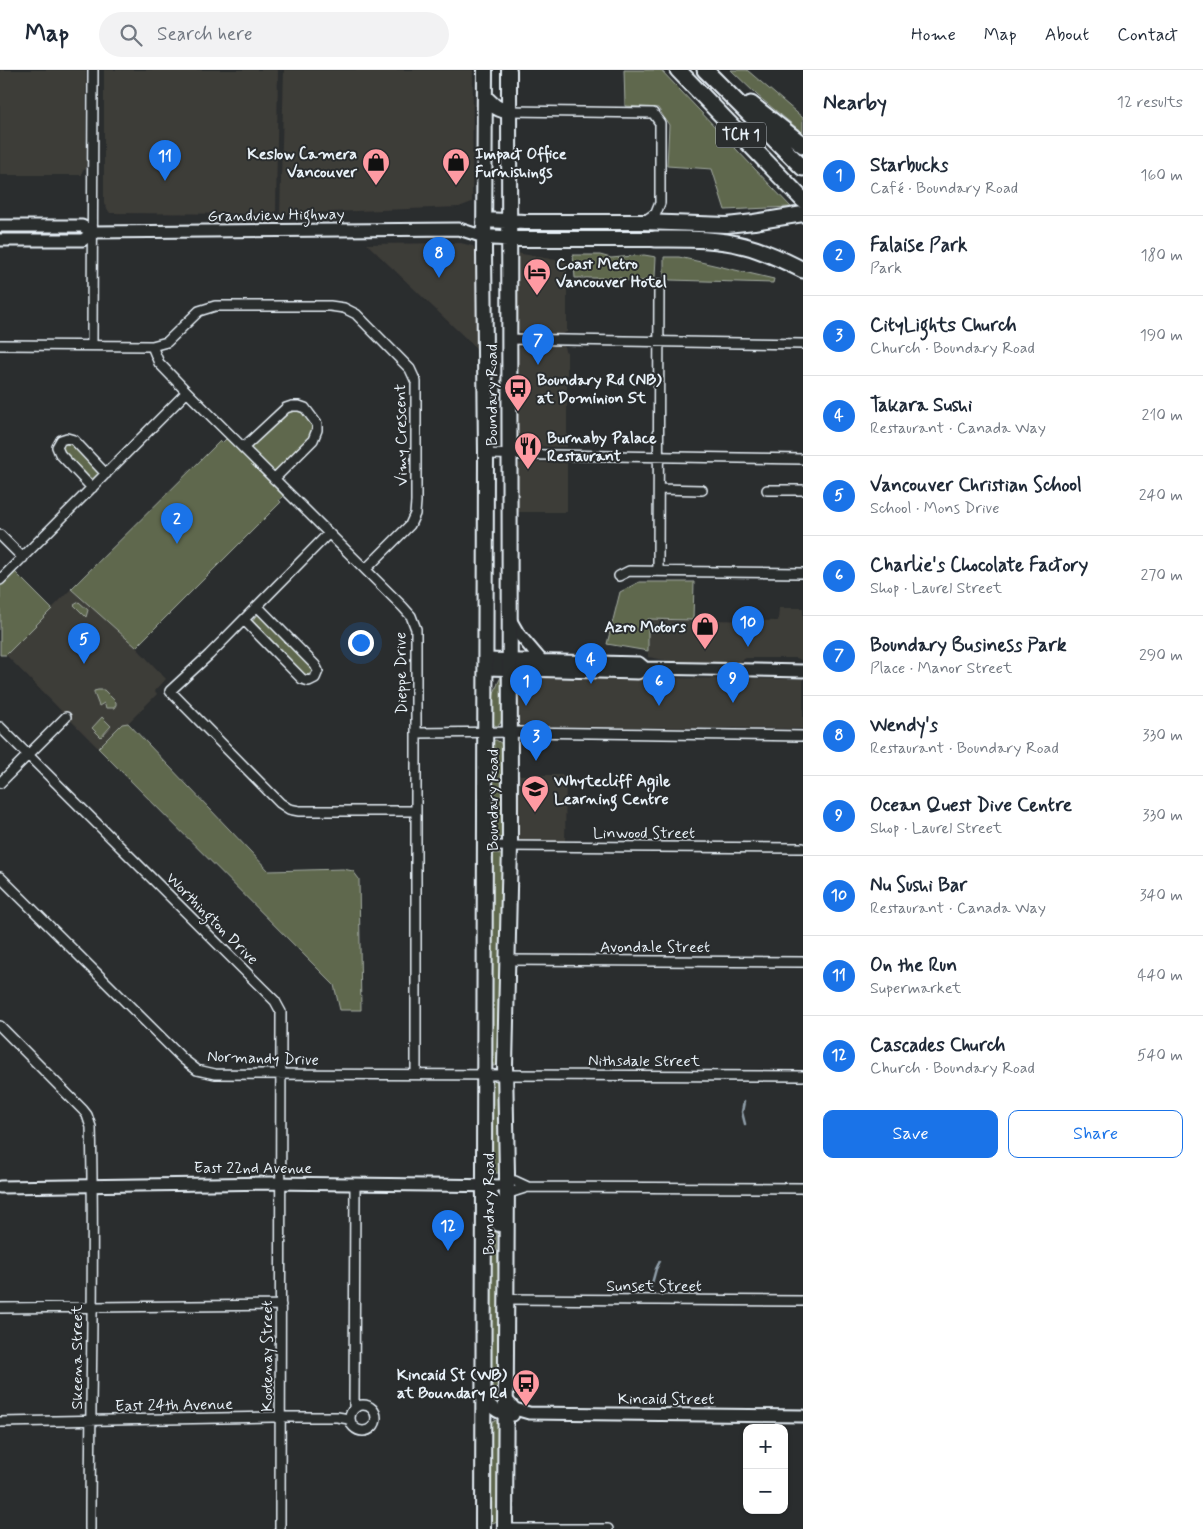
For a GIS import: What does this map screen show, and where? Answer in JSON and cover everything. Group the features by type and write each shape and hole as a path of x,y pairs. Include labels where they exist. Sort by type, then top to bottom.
{"highway":[{"name":"TCH 1","path":"678,70 803,200"},
{"name":"TCH 1","path":"708,73 803,168"},
{"path":"708,73 803,145"},
{"path":"655,239 724,241 766,253 803,270"}],"main road":[{"name":"Boundary Road","path":"483,1529 486,664 485,70"},
{"name":"Boundary Road","path":"505,1529 505,1075 510,846 509,70"},
{"path":"485,97 493,106 502,111 510,111"},
{"name":"Grandview Highway","path":"459,229 485,220 727,225 803,214"},
{"name":"Grandview Highway","path":"0,226 82,226 93,232 459,229 484,237 509,239 655,239"},
{"name":"Grandview Highway","path":"0,240 83,240 93,232"},
{"path":"510,619 518,633 541,660"},
{"path":"509,664 541,660 639,662 645,668"},
{"path":"486,664 638,673 645,668 803,671"},
{"name":"East 22nd Avenue","path":"0,1187 281,1183 484,1185 506,1187"},
{"path":"484,1185 498,1211 499,1255 505,1274"},
{"path":"484,1385 488,1404 498,1413 505,1415"},
{"name":"Kincaid Street","path":"505,1398 515,1409 529,1413 803,1416"},
{"name":"Kincaid Street","path":"505,1415 522,1416 529,1413"}],"street":[{"path":"92,345 93,70"},
{"path":"510,111 653,113 660,123 660,203 656,213 642,222"},
{"path":"658,571 659,284"},
{"name":"Vimy Crescent","path":"152,346 167,342 199,311 210,307 220,305 330,306 344,308 356,314 410,369 416,382 415,514 410,525 366,570"},
{"path":"508,339 803,344"},
{"path":"0,345 152,346"},
{"name":"Dieppe Drive","path":"152,346 159,363 411,616 416,629 416,1074"},
{"path":"0,580 187,392"},
{"path":"243,448 286,408 299,406 305,408 317,424 316,435 274,479"},
{"path":"92,488 60,454 57,447 61,440 67,438 74,440 106,474"},
{"path":"486,454 803,459"},
{"path":"659,489 702,490"},
{"path":"766,490 803,490"},
{"path":"329,533 209,655 170,691 280,803 289,809 299,811 416,811"},
{"path":"0,535 23,558"},
{"path":"619,576 629,571 803,574"},
{"path":"244,620 302,679 309,680 315,678 318,671 315,665 257,606"},
{"path":"0,783 66,717"},
{"name":"Worthington Drive","path":"0,727 275,1001 281,1012 281,1183"},
{"path":"416,733 803,736"},
{"name":"Linwood Street","path":"484,846 803,848"},
{"name":"Normandy Drive","path":"0,877 183,1059 197,1070 216,1074 484,1075"},
{"name":"Avondale Street","path":"507,960 803,962"},
{"name":"Skeena Street","path":"0,1026 87,1116 91,1127 93,1250 90,1529"},
{"name":"Nithsdale Street","path":"484,1075 803,1076"},
{"path":"506,1187 515,1181 528,1186"},
{"name":"Kootenay Street","path":"280,1529 281,1183"},
{"path":"349,1419 349,1414 354,1407 355,1184"},
{"path":"506,1187 803,1188"},
{"name":"Sunset Street","path":"505,1299 803,1301"},
{"path":"0,1308 281,1305"},
{"name":"East 24th Avenue","path":"0,1422 337,1417 349,1419 351,1423 362,1431 371,1430 376,1421 374,1412 367,1406 358,1405 354,1407"},
{"path":"509,1529 608,1529"}],"shaded area":[{"path":"0,70 86,70 86,169 82,171 82,175 0,175"},
{"path":"104,70 278,70 276,214 110,213 104,204"},
{"path":"284,70 473,70 472,202 459,207 280,214"},
{"path":"461,243 473,246 478,253 477,349 367,244"},
{"path":"517,253 567,262 567,332 560,335 530,335 516,329 515,256"},
{"path":"561,344 567,352 567,447 521,446 515,440 515,351 520,347"},
{"path":"524,462 567,463 567,512 515,512 516,468 518,464"},
{"path":"71,589 136,647 166,679 155,691 157,694 128,723 122,724 98,748 6,655"},
{"path":"779,608 803,608 803,661 797,658 746,658 738,663 670,661 648,657 648,619 778,621"},
{"path":"565,674 654,678 803,679 803,729 517,726 515,723 517,678 519,675"},
{"path":"514,775 566,775 565,842 521,842 515,838"}],"green space":[{"path":"624,70 661,70 791,207 725,210 712,169 667,166 669,125 658,108 625,106"},
{"path":"731,70 747,70 803,118 803,133 758,96"},
{"path":"573,255 600,255 611,258 644,255 656,257 655,277 638,281 629,281 621,278 575,278"},
{"path":"664,257 679,257 774,279 773,283 670,280 664,277"},
{"path":"286,410 302,411 315,428 312,437 269,480 282,494 283,497 279,500 281,502 136,647 71,589 220,441 222,443 226,439 229,440 242,452"},
{"path":"64,442 70,442 99,472 96,480 86,476 70,460 62,449 61,445"},
{"path":"14,571 52,609 6,655 0,655 0,586"},
{"path":"639,582 694,582 693,620 648,619 648,651 607,644 620,592"},
{"path":"79,602 88,610 86,617 74,605"},
{"path":"256,615 262,615 311,666 312,671 310,674 306,675 301,672 253,625 252,622"},
{"path":"501,677 502,718 497,726 492,724 490,713 496,687"},
{"path":"104,690 116,702 114,708 106,708 104,703 99,706 94,693 94,691"},
{"path":"102,717 111,726 101,737 92,728"},
{"path":"128,723 269,871 343,869 353,871 359,879 361,1010 340,1010 334,985 98,748 122,724"},
{"path":"496,740 501,743 502,748 504,833 502,837 497,839 491,838 491,741"},
{"path":"497,853 503,856 499,1064 494,1066 491,1065 491,854"},
{"path":"494,1080 499,1082 501,1173 489,1173 490,1083"},
{"path":"488,1208 497,1227 500,1290 498,1406 491,1393"},
{"path":"495,1420 500,1423 499,1520 493,1523 488,1519 489,1423"}],"waterway":[{"path":"744,1102 742,1112 745,1124"},
{"path":"651,1287 660,1261"}],"place":[{"name":"On the Run","path":"165,181"},
{"name":"Keslow Camera Vancouver","path":"376,186"},
{"name":"Impact Office Furnishings","path":"456,186"},
{"name":"Wendy's","path":"439,278"},
{"name":"Coast Metro Vancouver Hotel","path":"537,296"},
{"name":"Boundary Business Park","path":"538,365"},
{"name":"Boundary Rd (NB) at Dominion St","path":"518,412"},
{"name":"Burnaby Palace Restaurant","path":"528,470"},
{"name":"Falaise Park","path":"177,544"},
{"name":"Nu Sushi Bar","path":"748,647"},
{"name":"Azro Motors","path":"705,650"},
{"name":"Vancouver Christian School","path":"84,664"},
{"name":"Takara Sushi","path":"591,684"},
{"name":"Ocean Quest Dive Centre","path":"733,703"},
{"name":"Starbucks","path":"526,706"},
{"name":"Charlie's Chocolate Factory","path":"659,706"},
{"name":"CityLights Church","path":"536,761"},
{"name":"Whytecliff Agile Learning Centre","path":"535,813"},
{"name":"Cascades Church","path":"448,1251"},
{"name":"Kincaid St (WB) at Boundary Rd","path":"526,1407"}]}
